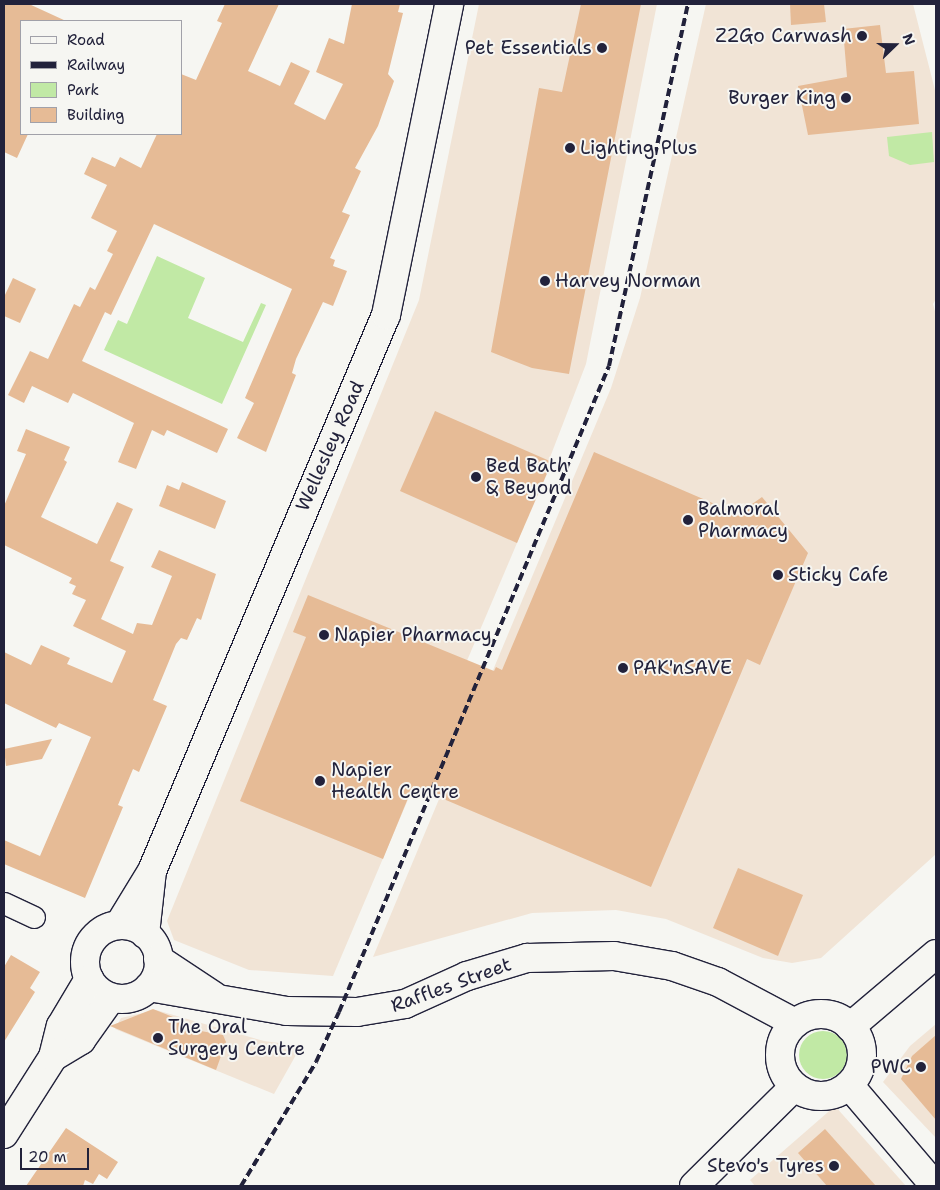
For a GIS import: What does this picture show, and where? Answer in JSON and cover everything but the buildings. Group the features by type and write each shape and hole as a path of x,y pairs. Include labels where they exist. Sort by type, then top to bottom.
{"main road":[{"name":"Wellesley Road","path":"119,925 152,871 386,315 448,6"},
{"name":"Wellesley Road","path":"145,934 152,871"},
{"path":"119,925 145,934 158,959 149,987 125,999 112,998 89,980 85,968 89,944 107,928 119,925"},
{"path":"850,1027 936,954"},
{"name":"Raffles Street","path":"149,987 188,996 214,996 287,1011 382,1010 520,960 555,955 614,956 672,966 718,982 795,1024"},
{"name":"Raffles Street","path":"158,959 214,996"},
{"path":"4,1134 53,1057 61,1026 89,980"},
{"path":"53,1057 81,1040 112,998"},
{"path":"824,1013 850,1027 863,1059 849,1084 822,1096 809,1096 794,1087 779,1054 783,1038 795,1024 824,1013"},
{"path":"849,1084 934,1186"},
{"path":"694,1186 794,1087"}],"street":[{"path":"4,902 34,917"}],"shaded area":[{"path":"479,4 657,4 586,364 517,543 333,976 249,970 174,940 167,921 419,300"},
{"path":"706,4 913,4 936,94 936,299 933,304 936,315 936,854 821,958 792,963 763,958 666,919 616,910 532,913 373,957 611,388 640,298"},
{"path":"156,1010 264,1041 301,1046 274,1094 115,1029 121,1018"},
{"path":"936,1024 936,1138 883,1082 910,1046"},
{"path":"835,1106 906,1186 755,1186 750,1180"}],"green space":[{"path":"932,132 934,162 910,165 889,156 887,137"},
{"path":"157,256 205,278 188,318 243,342 261,303 266,305 222,404 104,350 118,320 127,324"},
{"path":"818,1031 828,1031 840,1038 847,1050 847,1060 840,1072 828,1079 818,1079 810,1075 803,1068 799,1060 799,1050 803,1042 810,1035"}],"railway":[{"path":"241,1186 316,1062 339,1012 609,366 688,4"}],"place":[{"name":"Z2Go Carwash","path":"862,36"},
{"name":"Pet Essentials","path":"602,48"},
{"name":"Burger King","path":"846,98"},
{"name":"Lighting Plus","path":"570,148"},
{"name":"Harvey Norman","path":"545,281"},
{"name":"Bed Bath & Beyond","path":"476,477"},
{"name":"Balmoral Pharmacy","path":"688,520"},
{"name":"Sticky Cafe","path":"778,575"},
{"name":"Napier Pharmacy","path":"324,635"},
{"name":"PAK'nSAVE","path":"623,668"},
{"name":"Napier Health Centre","path":"320,781"},
{"name":"The Oral Surgery Centre","path":"158,1038"},
{"name":"PWC","path":"921,1067"},
{"name":"Stevo's Tyres","path":"834,1166"}]}
